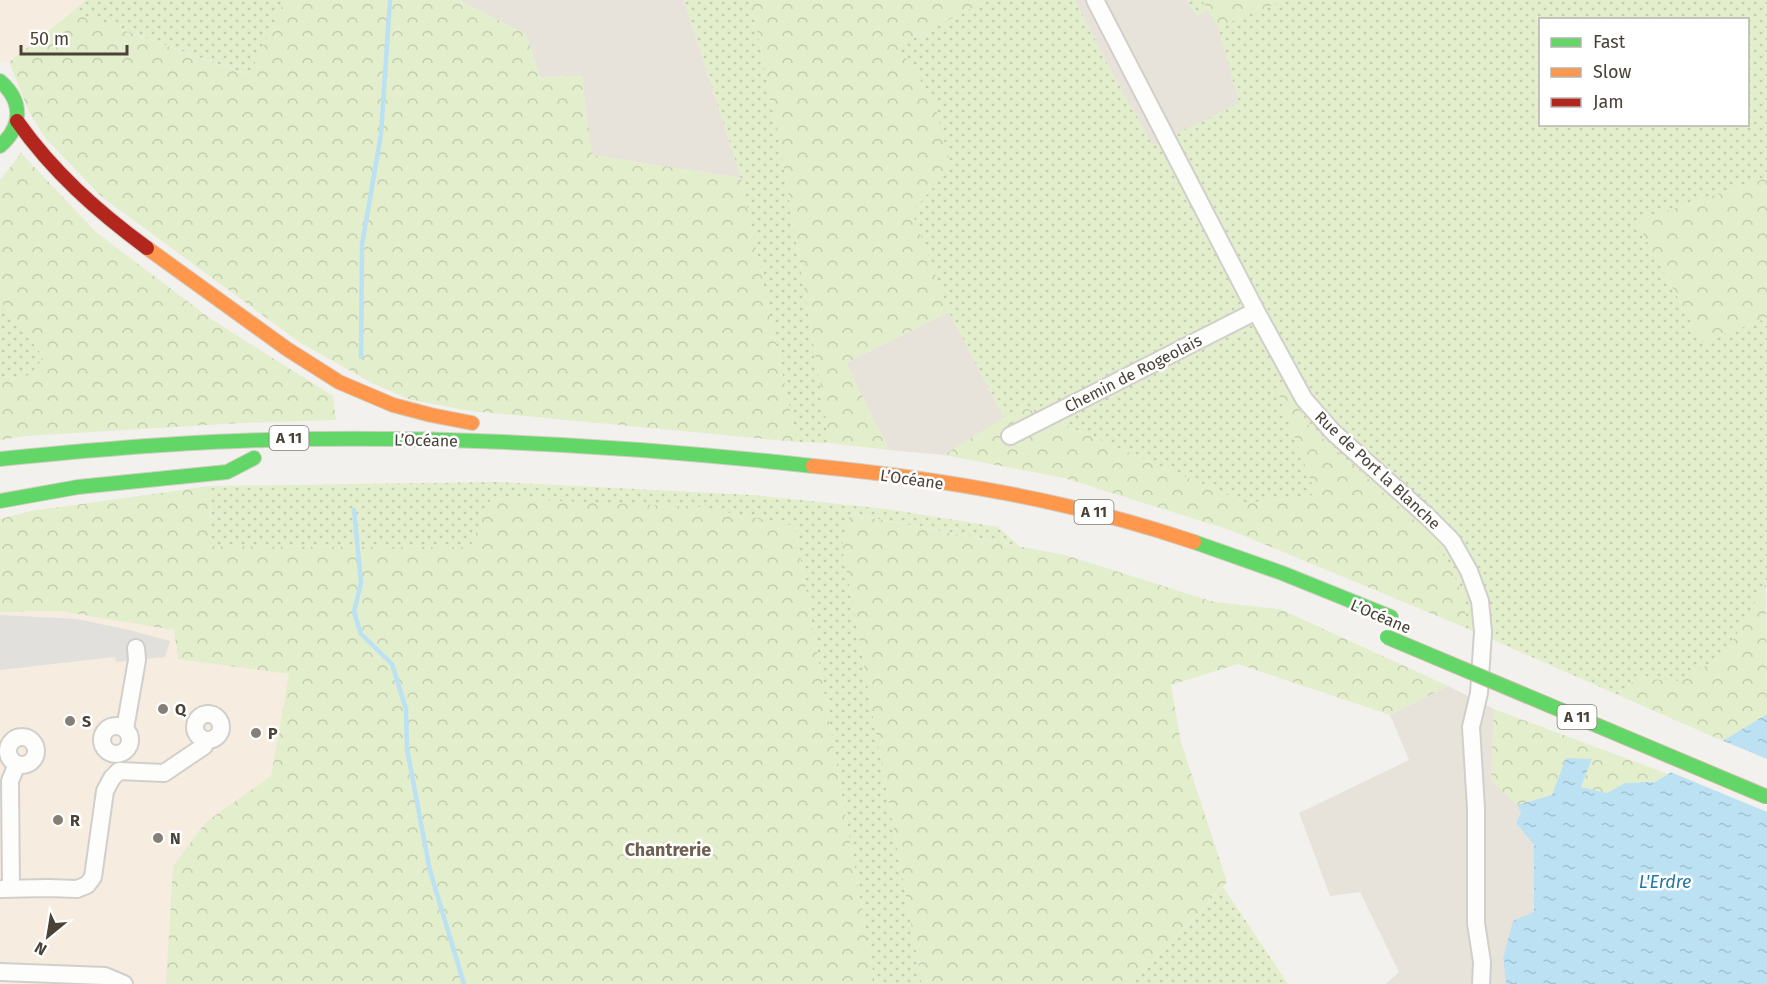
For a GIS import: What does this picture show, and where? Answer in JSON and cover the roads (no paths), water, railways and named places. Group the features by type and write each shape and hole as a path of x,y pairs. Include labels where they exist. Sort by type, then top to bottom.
{"main road":[{"path":"0,81 14,95 18,109 17,121 11,136 0,146"},
{"path":"17,121 39,151 61,175 106,216 320,372 378,402 410,412 487,425"},
{"path":"540,430 550,431 579,445"},
{"name":"L’Océane","path":"0,459 177,443 313,438 440,439 579,445 879,472 955,483 1049,501 1133,522 1306,583 1396,620"},
{"name":"A 11","path":"0,501 78,487 226,472 260,458 216,459"},
{"name":"L’Océane","path":"1382,635 1767,797"},
{"path":"1466,649 1498,663"}],"street":[{"name":"Rue de Port la Blanche","path":"1095,0 1256,311 1305,399 1334,432 1452,541 1469,571 1479,601 1483,632 1479,693 1471,727 1476,808 1476,923 1482,962 1481,984"},
{"name":"Chemin de Rogeolais","path":"1010,436 1256,311"},
{"path":"125,729 137,660 136,648"},
{"path":"112,726 125,729 130,736 129,745 124,752 116,754 107,751 102,744 103,735 108,728 112,726"},
{"path":"17,764 10,781 5,888 77,889 87,885 93,878 105,791 112,778 119,771 164,773 204,746 207,741"},
{"path":"116,754 119,771"},
{"path":"0,972 105,976 124,984"}],"water":[{"name":"L'Erdre","path":"1767,714 1767,984 1506,984 1503,958 1513,921 1534,912 1534,845 1516,823 1521,813 1517,805 1552,795 1566,758 1592,759 1581,787 1607,793 1625,783 1655,782"}],"waterway":[{"path":"361,357 362,245 381,134 390,0"},
{"path":"354,510 361,583 354,612 361,634 392,664 406,709 407,749 430,871 464,984"}],"place":[{"name":"Q","path":"163,709"},
{"name":"S","path":"70,721"},
{"name":"P","path":"256,733"},
{"name":"R","path":"58,820"},
{"name":"N","path":"158,838"}],"district":[{"name":"Chantrerie","path":"668,850"}]}
